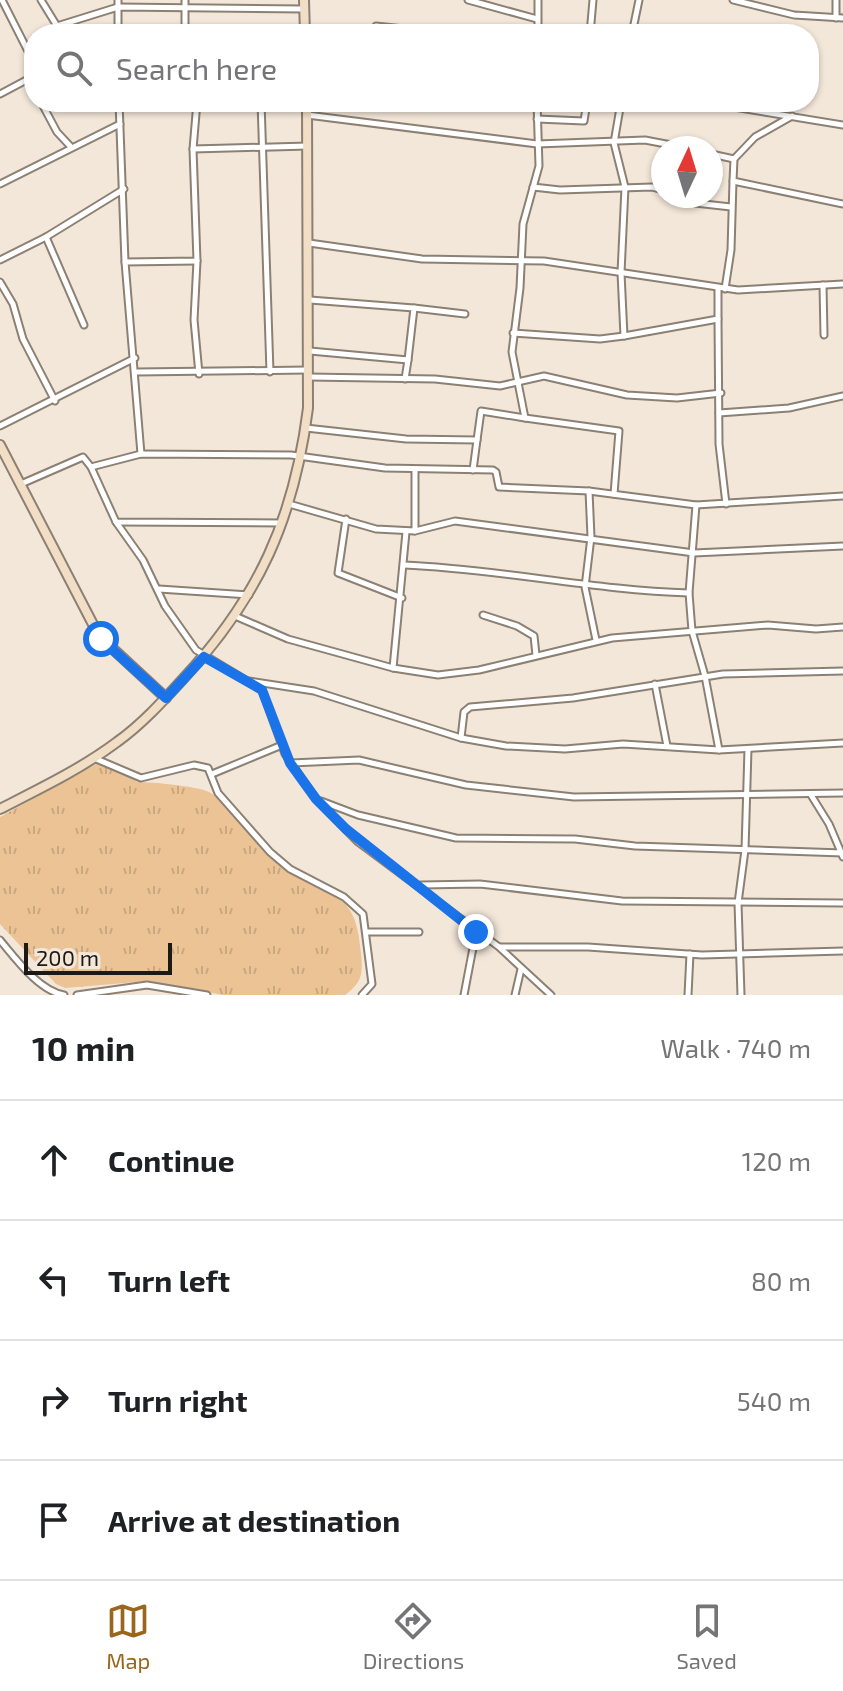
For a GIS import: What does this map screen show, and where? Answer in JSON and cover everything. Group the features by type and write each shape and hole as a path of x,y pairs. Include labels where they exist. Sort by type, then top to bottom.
{"main road":[{"path":"304,4 305,24"},
{"path":"0,809 93,758 133,729 204,657 251,595 282,523 306,428 310,374 307,115"},
{"path":"0,445 99,636 166,698"}],"street":[{"path":"2,0 24,43"},
{"path":"41,0 56,24"},
{"path":"468,0 490,3 537,19"},
{"path":"537,24 538,0"},
{"path":"591,24 593,0"},
{"path":"634,24 639,0"},
{"path":"733,0 785,14 840,18 836,0"},
{"path":"185,3 185,24"},
{"path":"63,24 118,4 304,4"},
{"path":"0,94 24,82"},
{"path":"46,112 57,132 71,147"},
{"path":"119,112 125,262 137,372 141,454"},
{"path":"196,112 193,149 197,261 194,320 199,374"},
{"path":"261,112 260,148 268,247 270,372"},
{"path":"525,418 513,360 513,333 519,300 523,224 539,166 537,112"},
{"path":"537,119 584,121 585,112"},
{"path":"619,112 614,143 625,187 621,273 624,336"},
{"path":"767,112 843,125"},
{"path":"307,115 537,144 651,141"},
{"path":"726,504 719,413 718,319 731,250 734,159 755,137 792,116"},
{"path":"0,184 120,124"},
{"path":"193,149 308,146"},
{"path":"723,157 734,159"},
{"path":"733,181 843,204"},
{"path":"533,187 651,189"},
{"path":"0,260 46,237 124,189"},
{"path":"723,206 731,207"},
{"path":"46,237 84,325"},
{"path":"309,243 422,259 544,261 675,278 722,289 843,284"},
{"path":"125,262 197,261"},
{"path":"0,282 13,304 23,339 55,401"},
{"path":"823,285 824,335"},
{"path":"310,300 465,314"},
{"path":"405,379 414,308"},
{"path":"513,333 598,339 718,319"},
{"path":"310,351 408,360"},
{"path":"0,426 55,401 135,358"},
{"path":"137,372 270,372 500,386 519,380 555,377 639,396 677,398 721,393"},
{"path":"719,413 789,408 843,396"},
{"path":"473,470 481,411 619,431 614,494"},
{"path":"306,428 406,439 477,440"},
{"path":"91,467 141,454 301,456 415,470 495,470 499,487 589,491 696,505 843,496"},
{"path":"21,484 83,457 91,467 116,522 159,589 180,629 204,657 249,681 265,695 290,763 316,799 358,842 420,885 499,947 551,995"},
{"path":"415,470 415,531"},
{"path":"589,491 591,537 585,587 596,640"},
{"path":"288,504 376,529 406,532 455,521 694,553 843,546"},
{"path":"696,505 689,593 692,631 705,676 719,750"},
{"path":"346,519 338,573 402,598"},
{"path":"116,522 282,523"},
{"path":"393,668 406,532"},
{"path":"404,565 536,576 585,587 689,593"},
{"path":"159,589 251,595"},
{"path":"483,615 528,630 534,636 536,655"},
{"path":"235,616 288,639 393,668 453,675 596,640 784,624 816,629 843,627"},
{"path":"461,738 464,712 470,707 573,698 705,676 843,671"},
{"path":"249,681 314,691 461,738 544,749 612,744 719,750 843,743"},
{"path":"655,684 668,746"},
{"path":"212,774 282,745"},
{"path":"741,995 738,903 745,850 748,749"},
{"path":"93,758 124,768 137,778 202,765 212,774 218,793 251,832 290,869 344,897 359,910 367,932 375,995"},
{"path":"290,763 359,760 466,785 574,797 843,793"},
{"path":"811,795 843,854"},
{"path":"316,799 358,815 456,838 575,839 635,846 843,854"},
{"path":"420,885 480,884 622,901 843,903"},
{"path":"367,932 419,932"},
{"path":"464,995 476,932"},
{"path":"0,940 49,992 64,995"},
{"path":"499,947 588,947 690,954 843,951"},
{"path":"688,995 690,954"},
{"path":"515,995 521,968"},
{"path":"362,995 372,984"},
{"path":"77,995 140,986 207,995"},
{"path":"138,995 140,986"}],"green space":[{"path":"100,762 137,782 185,786 209,792 283,866 336,896 353,915 358,931 361,973 355,986 345,995 223,995 149,981 65,988 56,984 0,924 0,817"}],"route":[{"path":"101,639 166,698 204,657 257,686 269,703 285,754 316,799 358,842 420,885 476,932"}]}
